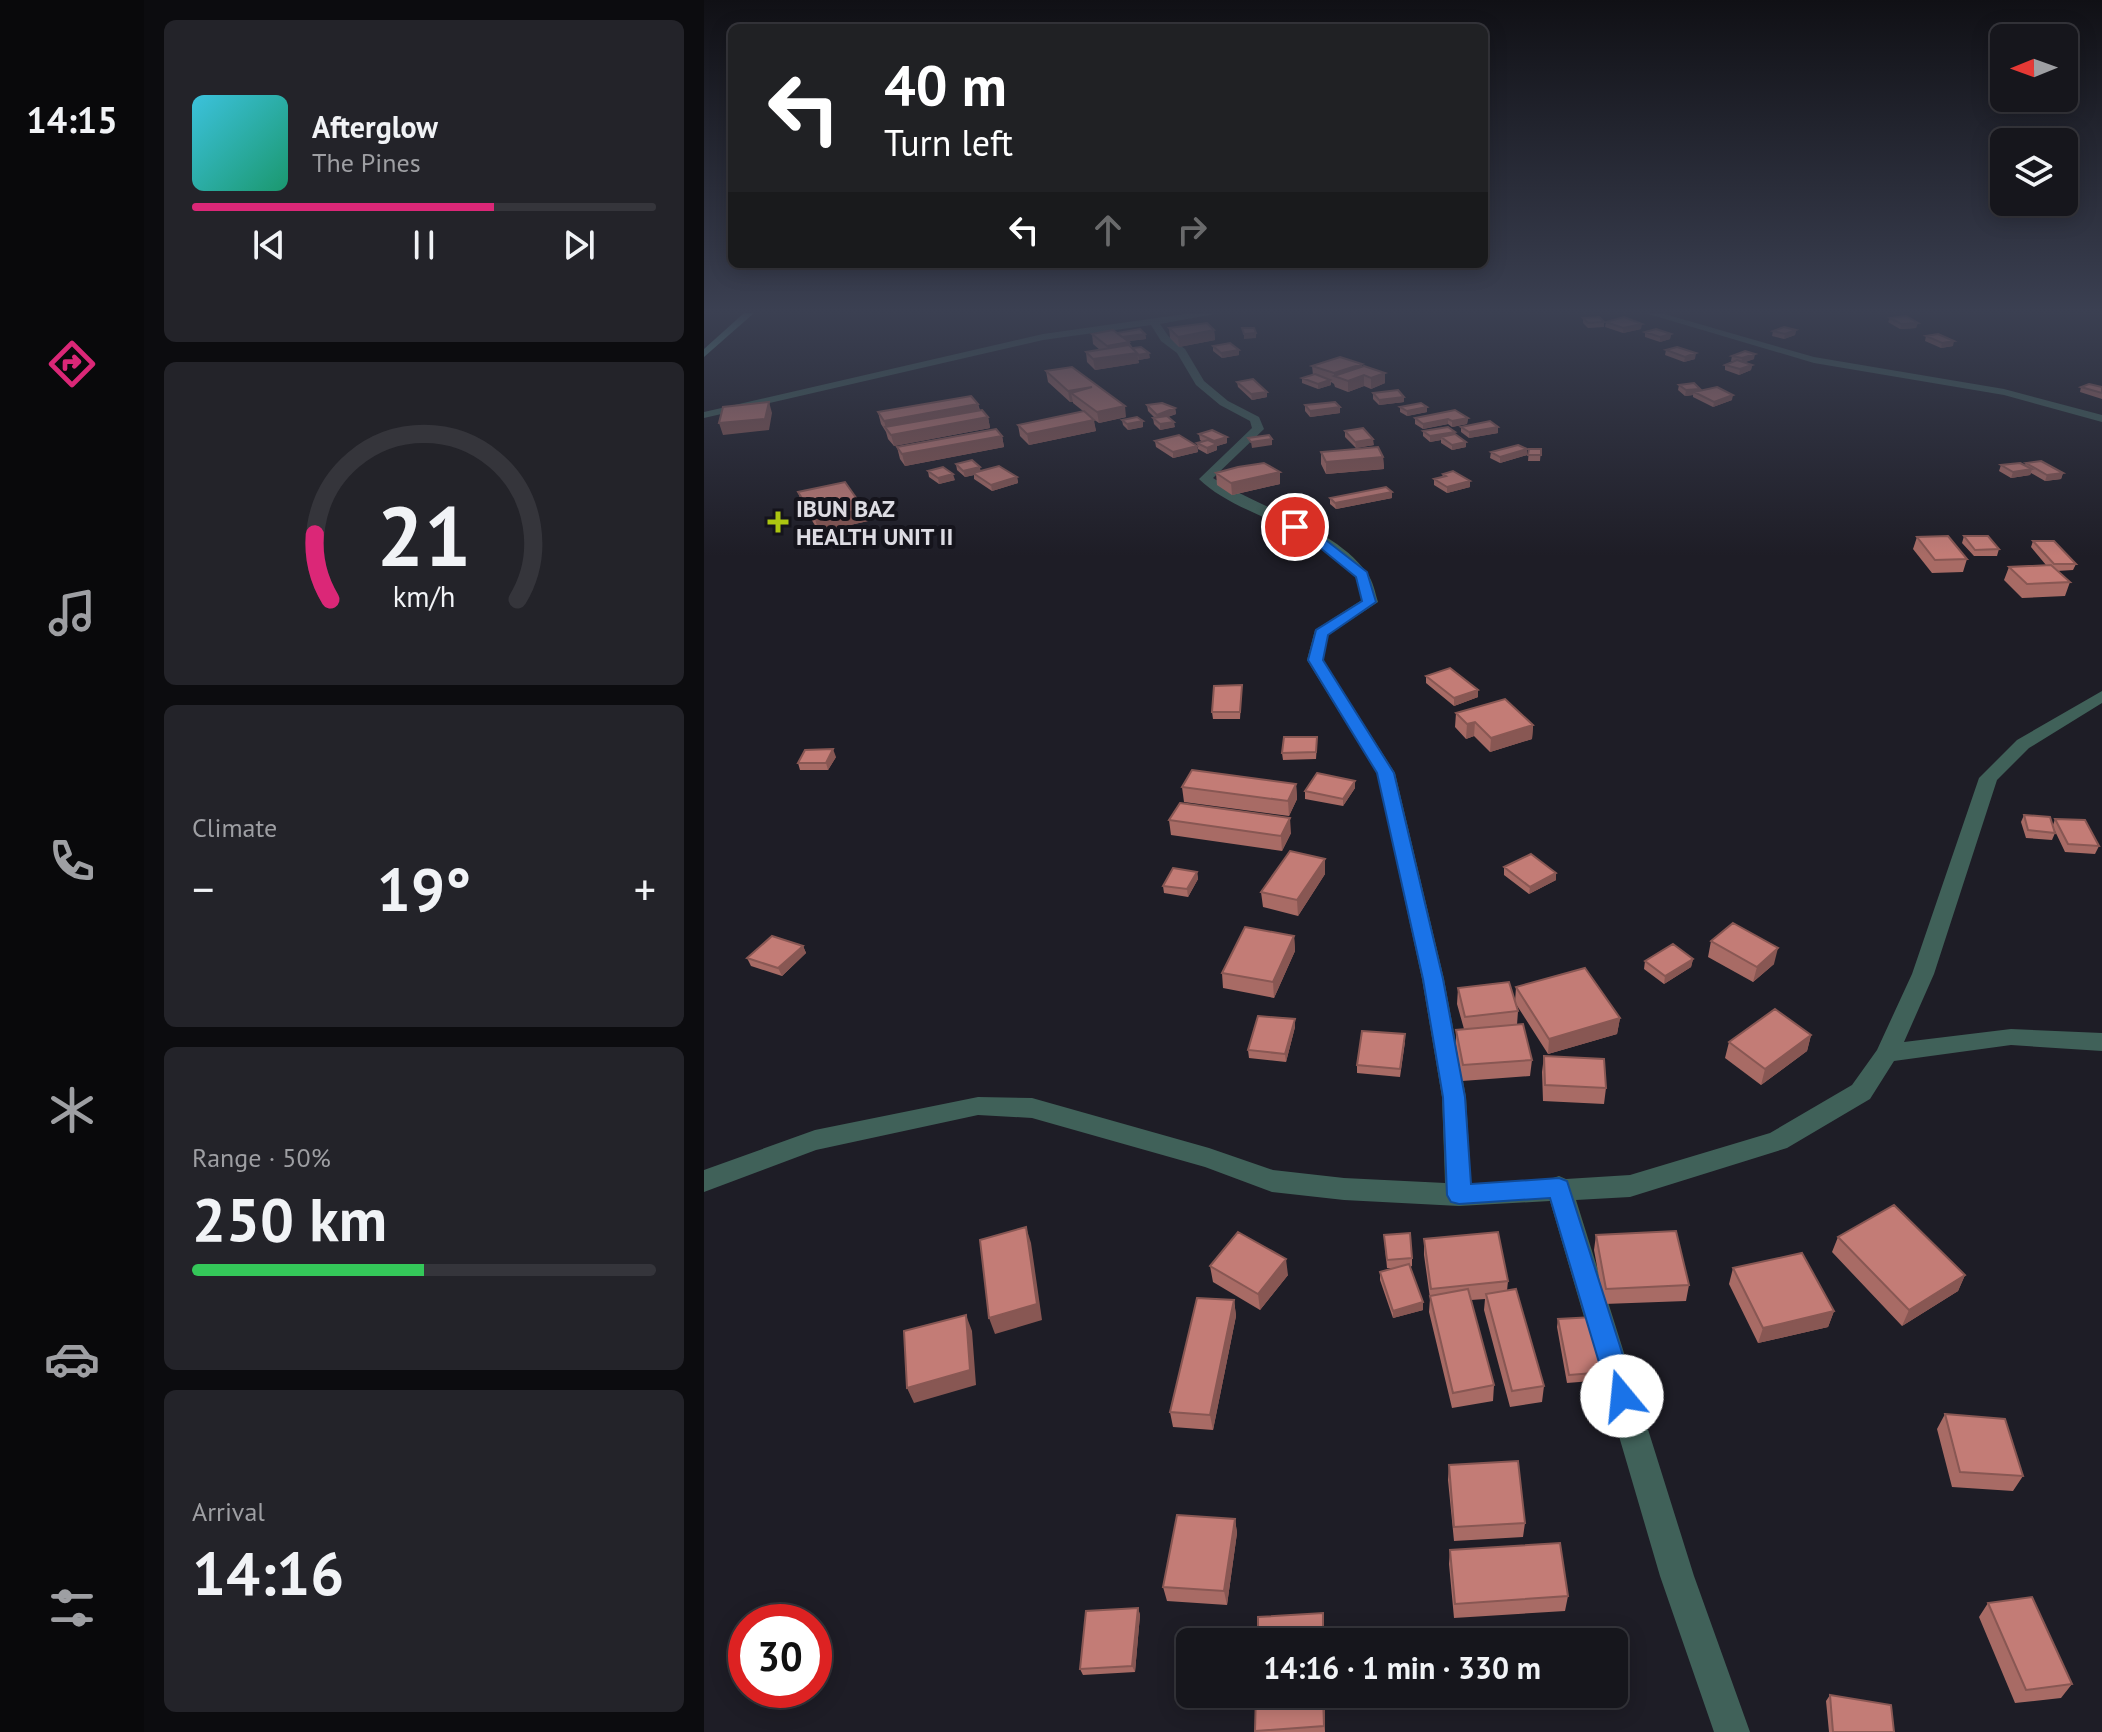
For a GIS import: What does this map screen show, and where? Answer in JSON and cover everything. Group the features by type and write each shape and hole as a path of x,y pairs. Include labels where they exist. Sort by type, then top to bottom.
{"street":[{"path":"704,415 796,394"},
{"path":"1213,394 1255,419 1258,429 1205,479 1226,494 1251,503 1318,540 1362,575 1370,602 1321,633 1315,660 1386,773 1433,979 1454,1097 1459,1195"},
{"path":"2015,394 2102,419"},
{"path":"704,1181 815,1140 978,1106 1032,1108 1209,1158 1272,1181 1344,1189 1459,1195 1559,1187 1630,1186 1778,1141 1861,1092 1887,1053 1923,974 1988,778 2023,744 2102,696"},
{"path":"1887,1053 2011,1037 2102,1042"},
{"path":"1559,1187 1677,1576 1732,1732"}],"building":[{"path":"1072,394 1108,394 1125,406 1097,412"},
{"path":"1374,394 1401,394 1404,397 1379,400"},
{"path":"1698,394 1733,395 1714,402"},
{"path":"971,396 978,404 884,421 878,412"},
{"path":"769,402 765,419 719,423 723,407"},
{"path":"1335,402 1340,407 1310,411 1305,405"},
{"path":"1162,403 1175,408 1157,415 1147,405"},
{"path":"1421,403 1427,407 1407,411 1400,407"},
{"path":"982,410 988,417 891,435 885,427"},
{"path":"1455,410 1468,418 1423,424 1415,418"},
{"path":"1084,411 1094,420 1027,434 1018,425"},
{"path":"1167,416 1174,422 1160,424 1153,418"},
{"path":"1137,417 1143,421 1127,424 1122,420"},
{"path":"1490,421 1498,427 1469,432 1461,427"},
{"path":"1448,427 1455,432 1430,436 1423,431"},
{"path":"1363,428 1373,439 1355,442 1345,431"},
{"path":"996,429 1002,436 902,454 897,447"},
{"path":"1212,430 1227,437 1214,441 1199,434"},
{"path":"1455,434 1466,442 1452,445 1441,437"},
{"path":"1179,435 1197,446 1173,452 1155,441"},
{"path":"1269,435 1272,439 1251,442 1248,438"},
{"path":"1208,440 1217,444 1207,448 1197,443"},
{"path":"1518,445 1527,449 1500,457 1491,452"},
{"path":"1378,447 1383,457 1326,462 1321,452"},
{"path":"1529,449 1541,449 1541,455 1528,455"},
{"path":"972,460 980,467 963,471 956,464"},
{"path":"2041,461 2063,473 2047,475 2026,463"},
{"path":"1264,463 1280,472 1231,483 1216,473 1238,467"},
{"path":"2020,463 2032,469 2013,472 2001,465"},
{"path":"999,466 1017,477 991,485 973,473"},
{"path":"943,467 953,474 938,478 928,471"},
{"path":"1453,471 1470,481 1447,487 1434,479 1446,476 1443,474"},
{"path":"845,482 864,509 815,519 798,492"},
{"path":"1386,487 1392,492 1335,503 1330,498"},
{"path":"1948,536 1967,559 1935,560 1917,537"},
{"path":"1964,536 1988,536 1999,549 1975,550"},
{"path":"2033,541 2054,541 2076,564 2054,564"},
{"path":"2051,565 2070,582 2027,584 2009,567"},
{"path":"1450,668 1478,690 1454,698 1426,676"},
{"path":"1242,685 1240,712 1212,712 1214,686"},
{"path":"1505,699 1533,725 1491,738 1475,722 1467,724 1456,713"},
{"path":"1284,737 1317,737 1316,752 1282,753"},
{"path":"833,749 826,763 798,763 805,750"},
{"path":"1192,770 1296,784 1288,801 1182,787"},
{"path":"1317,773 1355,781 1343,799 1305,791"},
{"path":"1180,803 1290,818 1281,836 1169,820"},
{"path":"2024,815 2050,817 2055,833 2028,830"},
{"path":"2055,819 2085,820 2099,846 2068,844"},
{"path":"1290,851 1325,859 1297,900 1261,892"},
{"path":"1531,854 1556,873 1530,887 1504,867"},
{"path":"1173,868 1197,872 1187,889 1163,886"},
{"path":"1733,923 1778,948 1757,967 1711,941"},
{"path":"1245,927 1294,936 1273,982 1222,973"},
{"path":"772,936 803,946 778,968 747,958"},
{"path":"1673,944 1693,959 1665,976 1645,961"},
{"path":"1585,968 1620,1018 1549,1039 1516,987"},
{"path":"1509,982 1518,1011 1465,1017 1458,988"},
{"path":"1775,1009 1811,1035 1765,1069 1729,1042"},
{"path":"1258,1016 1295,1019 1285,1054 1248,1050"},
{"path":"1523,1024 1532,1060 1463,1065 1456,1030"},
{"path":"1362,1031 1405,1034 1400,1069 1357,1065"},
{"path":"1544,1056 1604,1059 1606,1088 1545,1085"},
{"path":"1894,1205 1965,1275 1909,1310 1838,1237"},
{"path":"1026,1227 1037,1304 989,1318 980,1240"},
{"path":"1676,1231 1689,1285 1606,1289 1596,1235"},
{"path":"1238,1232 1286,1259 1258,1294 1210,1266"},
{"path":"1498,1232 1508,1281 1431,1289 1424,1239"},
{"path":"1410,1233 1412,1258 1387,1260 1384,1235"},
{"path":"1802,1253 1834,1311 1763,1328 1733,1268"},
{"path":"1409,1264 1423,1302 1393,1311 1380,1272"},
{"path":"1468,1289 1494,1385 1453,1393 1430,1296"},
{"path":"1516,1289 1544,1386 1512,1391 1486,1294"},
{"path":"1197,1298 1234,1300 1210,1415 1170,1412"},
{"path":"966,1315 970,1370 907,1388 904,1331"},
{"path":"1594,1317 1606,1372 1569,1375 1558,1319"},
{"path":"1945,1414 2005,1419 2023,1476 1960,1472"},
{"path":"1518,1461 1525,1523 1454,1527 1449,1465"},
{"path":"1177,1515 1235,1519 1224,1591 1163,1587"},
{"path":"1560,1543 1568,1596 1455,1604 1450,1550"},
{"path":"2032,1597 2072,1684 2026,1690 1988,1603"},
{"path":"1138,1608 1132,1666 1080,1669 1086,1611"},
{"path":"1323,1613 1323,1628 1258,1628 1258,1617"},
{"path":"1830,1695 1891,1705 1894,1732 1833,1732"},
{"path":"1256,1708 1323,1708 1324,1726 1255,1731"}],"place":[{"name":"IBUN BAZ HEALTH UNIT II","path":"778,522"}],"route":[{"path":"1295,527 1318,540 1362,575 1370,602 1321,633 1315,660 1386,773 1433,979 1454,1097 1459,1195 1559,1187 1622,1396"}]}
